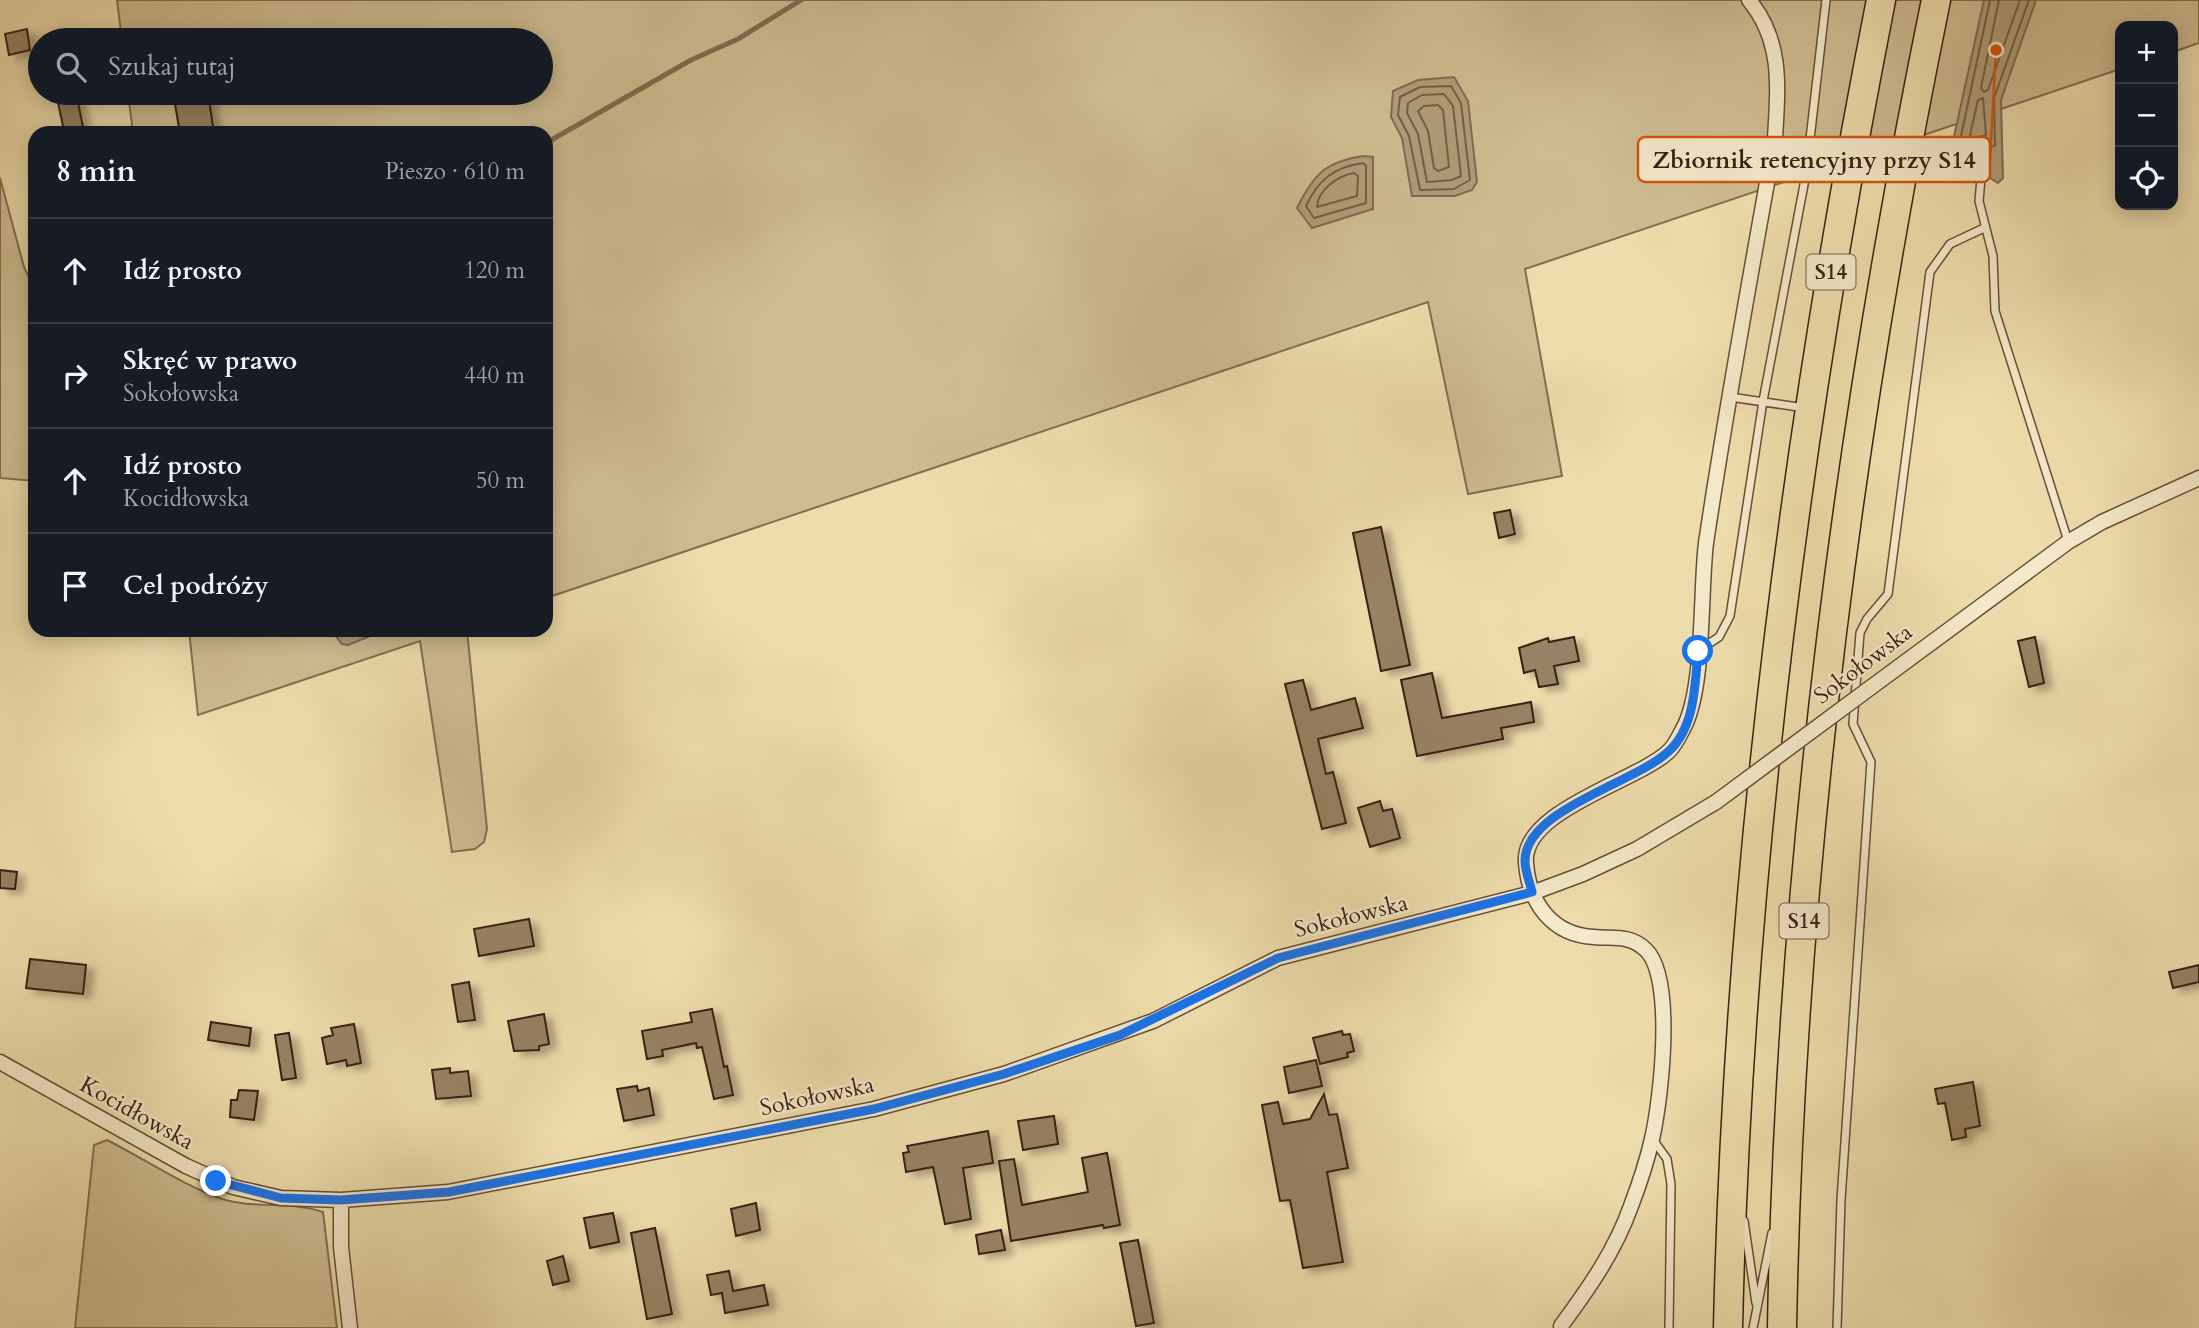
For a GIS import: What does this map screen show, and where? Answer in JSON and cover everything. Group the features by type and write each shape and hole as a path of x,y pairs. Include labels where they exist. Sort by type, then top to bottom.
{"highway":[{"name":"S14","path":"1728,1328 1735,1156 1766,753 1808,409 1881,0"},
{"name":"S14","path":"1782,1328 1788,1156 1810,836 1848,515 1901,172 1936,0"}],"street":[{"path":"1561,1326 1601,1270 1630,1208 1652,1138 1664,1031 1661,981 1656,961 1643,946 1621,936 1592,937 1566,932 1550,922 1538,907 1525,860 1532,839 1550,819 1648,766 1670,751 1686,726 1694,693 1706,547 1775,138 1778,80 1775,46 1762,15 1749,0"},
{"name":"Sokołowska","path":"341,1200 483,1187 874,1109 1004,1074 1120,1035 1278,958 1532,892 1637,849 1716,802 2068,542 2102,522 2199,478"},
{"name":"Kocidłowska","path":"0,1062 216,1181 281,1198 341,1200"},
{"path":"341,1200 341,1247 351,1328"}],"lane":[{"path":"1698,651 1719,637 1730,616 1763,401 1806,174 1826,0"},
{"path":"1983,156 1979,201 1993,256 1995,312 2068,542"},
{"path":"1837,1328 1841,1200 1871,762 1853,724 1860,633 1867,619 1888,594 1930,272 1950,244 1984,228"},
{"path":"1730,397 1808,409"},
{"path":"1652,1138 1667,1159 1671,1184 1669,1328"},
{"path":"1735,1156 1759,1328"},
{"path":"1753,1328 1788,1156"}],"shaded area":[{"path":"117,0 2199,0 2199,43 2178,50 2178,21 2115,21 2115,71 1525,269 1562,476 1468,494 1428,302 553,596 553,126 132,126 130,105 553,105 553,28 120,28"},
{"path":"0,178 28,275 28,480 0,478"},
{"path":"190,637 468,637 487,829 484,842 475,849 452,852 420,641 198,715"},
{"path":"107,1140 178,1179 222,1199 323,1212 337,1328 75,1328 94,1145"}],"water":[{"path":"1984,0 2036,0 2001,100 2003,178 1998,183 1990,178 1989,155 1979,154 1972,179 1948,180 1946,173"},
{"path":"1454,77 1468,101 1477,182 1472,190 1455,196 1412,196 1402,138 1391,117 1393,91 1418,80"},
{"path":"1363,156 1373,157 1373,209 1312,228 1297,208 1309,186 1330,166"},
{"path":"336,637 368,637 348,645 342,644"}],"building":[{"path":"27,29 28,50 9,55 5,34"},
{"path":"59,105 78,105 83,126 63,126"},
{"path":"175,105 210,105 213,126 179,126"},
{"path":"1510,510 1515,534 1499,538 1494,513"},
{"path":"1381,527 1410,665 1381,671 1353,533"},
{"path":"1574,637 1579,661 1554,666 1558,684 1539,687 1535,670 1524,673 1519,648 1548,638 1549,642"},
{"path":"2035,637 2044,683 2029,687 2018,641"},
{"path":"1432,673 1442,718 1531,702 1534,722 1501,728 1503,739 1417,756 1401,680"},
{"path":"1303,680 1311,710 1355,698 1363,728 1318,739 1326,774 1333,772 1346,823 1322,829 1285,684"},
{"path":"1380,801 1383,811 1392,809 1400,838 1370,847 1358,808"},
{"path":"0,870 17,872 15,889 0,888"},
{"path":"529,919 534,946 479,956 474,929"},
{"path":"30,959 86,965 83,994 26,988"},
{"path":"2199,965 2199,982 2173,988 2169,972"},
{"path":"469,982 475,1020 458,1022 452,985"},
{"path":"712,1009 724,1067 727,1066 733,1095 714,1099 702,1047 697,1048 696,1043 662,1050 663,1056 647,1059 642,1031 692,1022 690,1013"},
{"path":"544,1014 549,1044 539,1046 539,1050 514,1051 508,1021"},
{"path":"211,1022 251,1028 249,1046 208,1040"},
{"path":"354,1024 361,1063 347,1066 346,1060 327,1064 322,1038 333,1035 331,1028"},
{"path":"1342,1031 1343,1035 1350,1034 1354,1051 1347,1053 1348,1057 1320,1064 1313,1038"},
{"path":"289,1033 296,1078 282,1080 275,1035"},
{"path":"1316,1060 1322,1086 1289,1093 1284,1067"},
{"path":"450,1068 450,1073 468,1071 471,1096 436,1099 432,1070"},
{"path":"1973,1082 1980,1126 1965,1129 1966,1137 1952,1140 1945,1103 1938,1104 1935,1089"},
{"path":"637,1086 638,1091 649,1088 654,1115 624,1121 617,1089"},
{"path":"239,1090 258,1091 254,1120 230,1117 231,1100 237,1100"},
{"path":"1324,1094 1329,1115 1337,1114 1348,1168 1327,1172 1343,1262 1303,1268 1290,1200 1280,1201 1262,1105 1278,1102 1283,1124 1310,1119"},
{"path":"1054,1116 1058,1144 1023,1150 1018,1121"},
{"path":"988,1131 993,1163 963,1168 971,1219 945,1224 933,1167 906,1172 903,1153 909,1152 907,1146"},
{"path":"1107,1153 1120,1225 1104,1228 1103,1225 1011,1241 999,1161 1014,1159 1022,1205 1088,1192 1082,1158"},
{"path":"756,1203 760,1230 736,1236 731,1209"},
{"path":"613,1213 619,1242 590,1248 584,1218"},
{"path":"655,1228 672,1314 647,1319 631,1233"},
{"path":"1001,1230 1005,1250 979,1254 976,1235"},
{"path":"1138,1240 1154,1323 1136,1326 1120,1243"},
{"path":"563,1256 569,1281 553,1285 547,1261"},
{"path":"729,1271 733,1291 764,1285 768,1305 725,1313 722,1293 711,1295 707,1275"}],"waterway":[{"path":"553,139 691,60 738,39 801,0"}],"place":[{"name":"Zbiornik retencyjny przy S14","path":"1996,50"}],"route":[{"path":"216,1181 281,1198 341,1200 449,1192 874,1109 1004,1074 1120,1035 1278,958 1532,892 1525,860 1532,839 1550,819 1648,766 1670,751 1686,726 1694,693 1698,651"}]}
